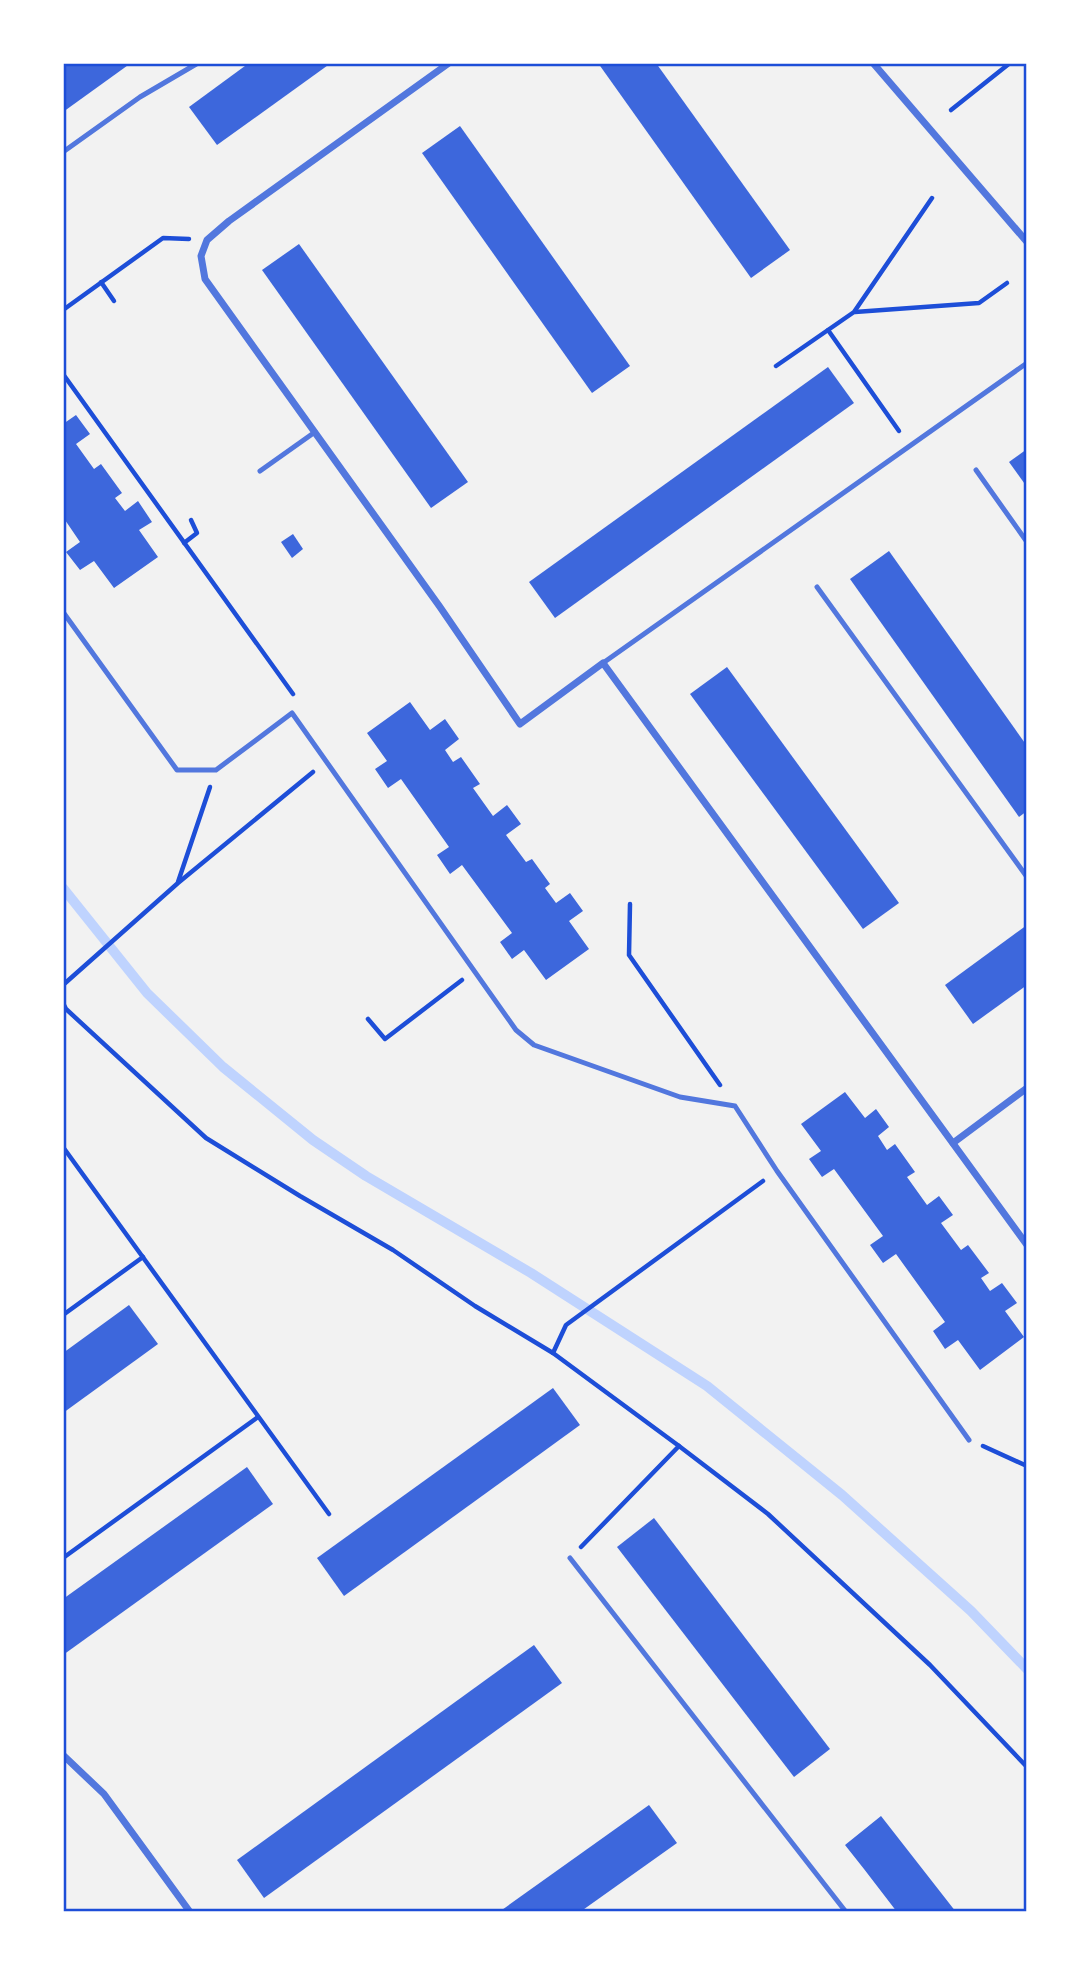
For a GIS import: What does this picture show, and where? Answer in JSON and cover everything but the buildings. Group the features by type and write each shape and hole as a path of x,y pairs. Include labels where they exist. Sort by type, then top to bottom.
{"street":[{"path":"449,63 229,221 207,240 201,256 205,279 440,607 520,724 603,663 1027,1245"},
{"path":"873,63 1027,242"},
{"path":"953,1143 1027,1088"},
{"path":"63,1755 104,1794 190,1912"}],"lane":[{"path":"63,152 140,97 198,63"},
{"path":"603,663 1027,363"},
{"path":"260,471 315,432"},
{"path":"976,470 1027,542"},
{"path":"817,587 1027,877"},
{"path":"63,612 177,770 216,770 292,713 516,1030 534,1045 680,1097 735,1106 777,1171 970,1440"},
{"path":"570,1558 846,1912"}],"path":[{"path":"951,110 1010,63"},
{"path":"776,366 854,313 932,198"},
{"path":"63,310 163,238 207,240"},
{"path":"101,282 114,302"},
{"path":"854,313 979,303 1007,283"},
{"path":"828,330 910,446"},
{"path":"63,374 294,696"},
{"path":"184,543 197,533 191,520"},
{"path":"63,985 178,883 325,762"},
{"path":"178,883 216,770"},
{"path":"630,904 629,955 735,1106"},
{"path":"368,1019 384,1039 473,971"},
{"path":"63,1003 66,1009 206,1138 393,1250 475,1306 553,1353 768,1514 930,1665 1027,1768"},
{"path":"63,1147 329,1514"},
{"path":"553,1353 566,1325 777,1171"},
{"path":"63,1315 143,1257"},
{"path":"63,1558 258,1417"},
{"path":"970,1440 1027,1466"},
{"path":"570,1558 679,1446"}],"waterway":[{"path":"63,888 147,993 223,1067 313,1140 366,1176 531,1273 707,1386 842,1495 971,1611 1027,1669"}]}
